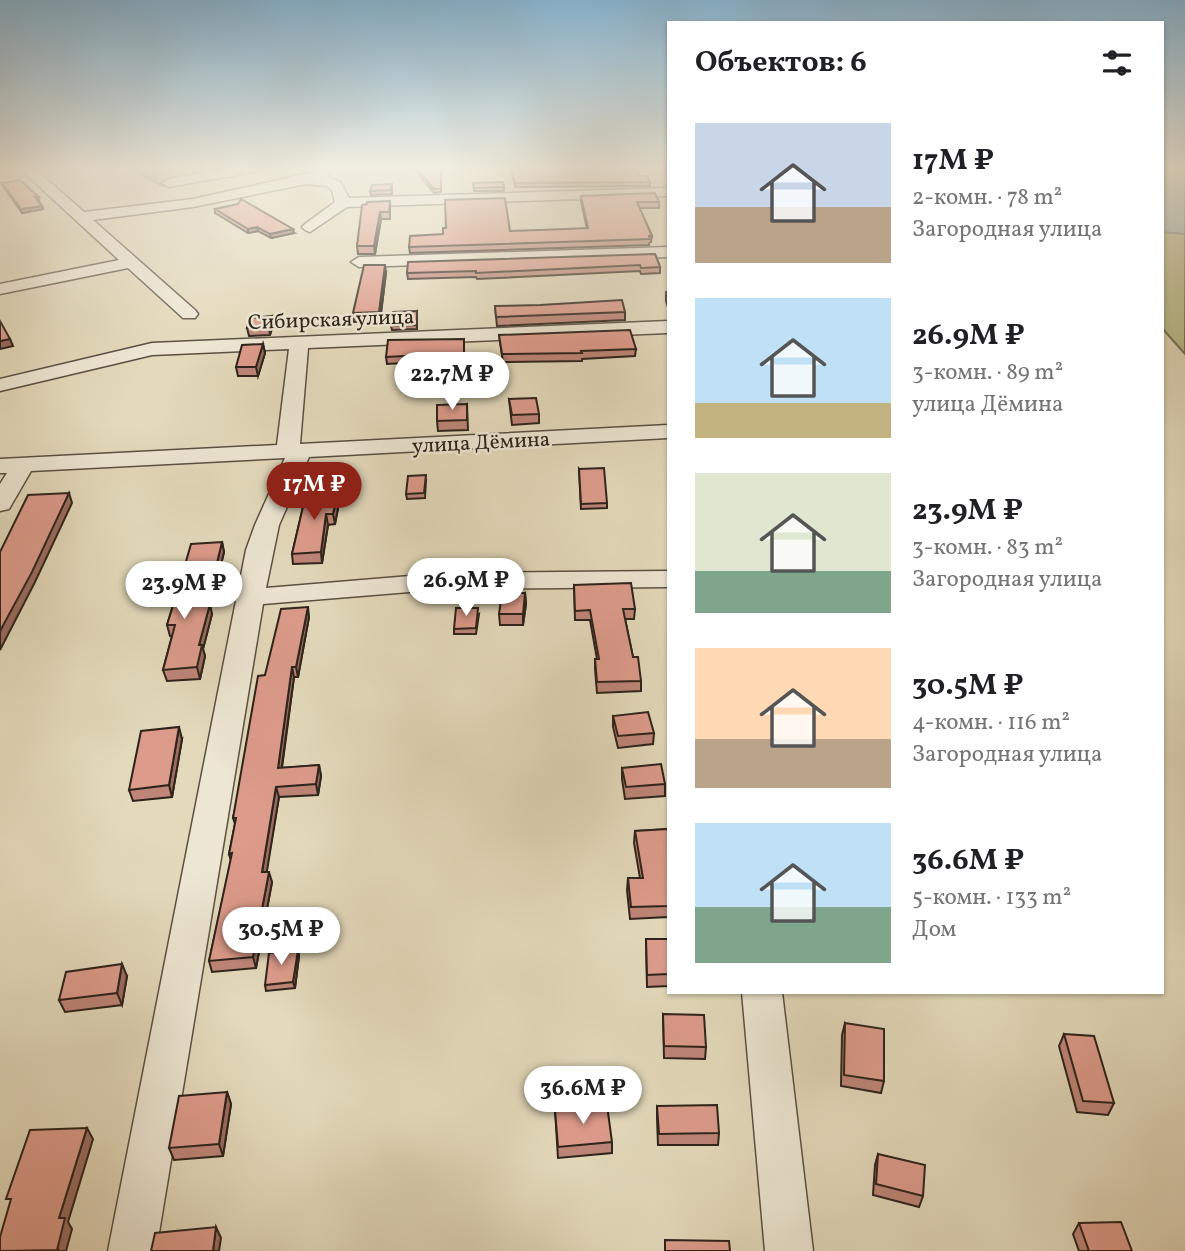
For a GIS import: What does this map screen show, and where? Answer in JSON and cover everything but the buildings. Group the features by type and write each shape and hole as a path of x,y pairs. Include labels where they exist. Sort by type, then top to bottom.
{"street":[{"path":"92,226 189,314"},
{"path":"359,262 667,252"},
{"path":"0,289 131,262"},
{"name":"Сибирская улица","path":"0,385 127,353 299,342 667,327"},
{"path":"132,1251 251,597 267,525 294,451 299,342"},
{"name":"улица Дёмина","path":"11,466 667,432"},
{"path":"617,435 667,447"},
{"path":"0,504 11,466"},
{"path":"251,597 446,581 667,579"},
{"path":"762,994 789,1251"}],"green space":[{"path":"1164,232 1185,234 1185,354 1164,330"}],"water":[{"path":"1164,226 1185,226 1185,234 1164,232"}]}
